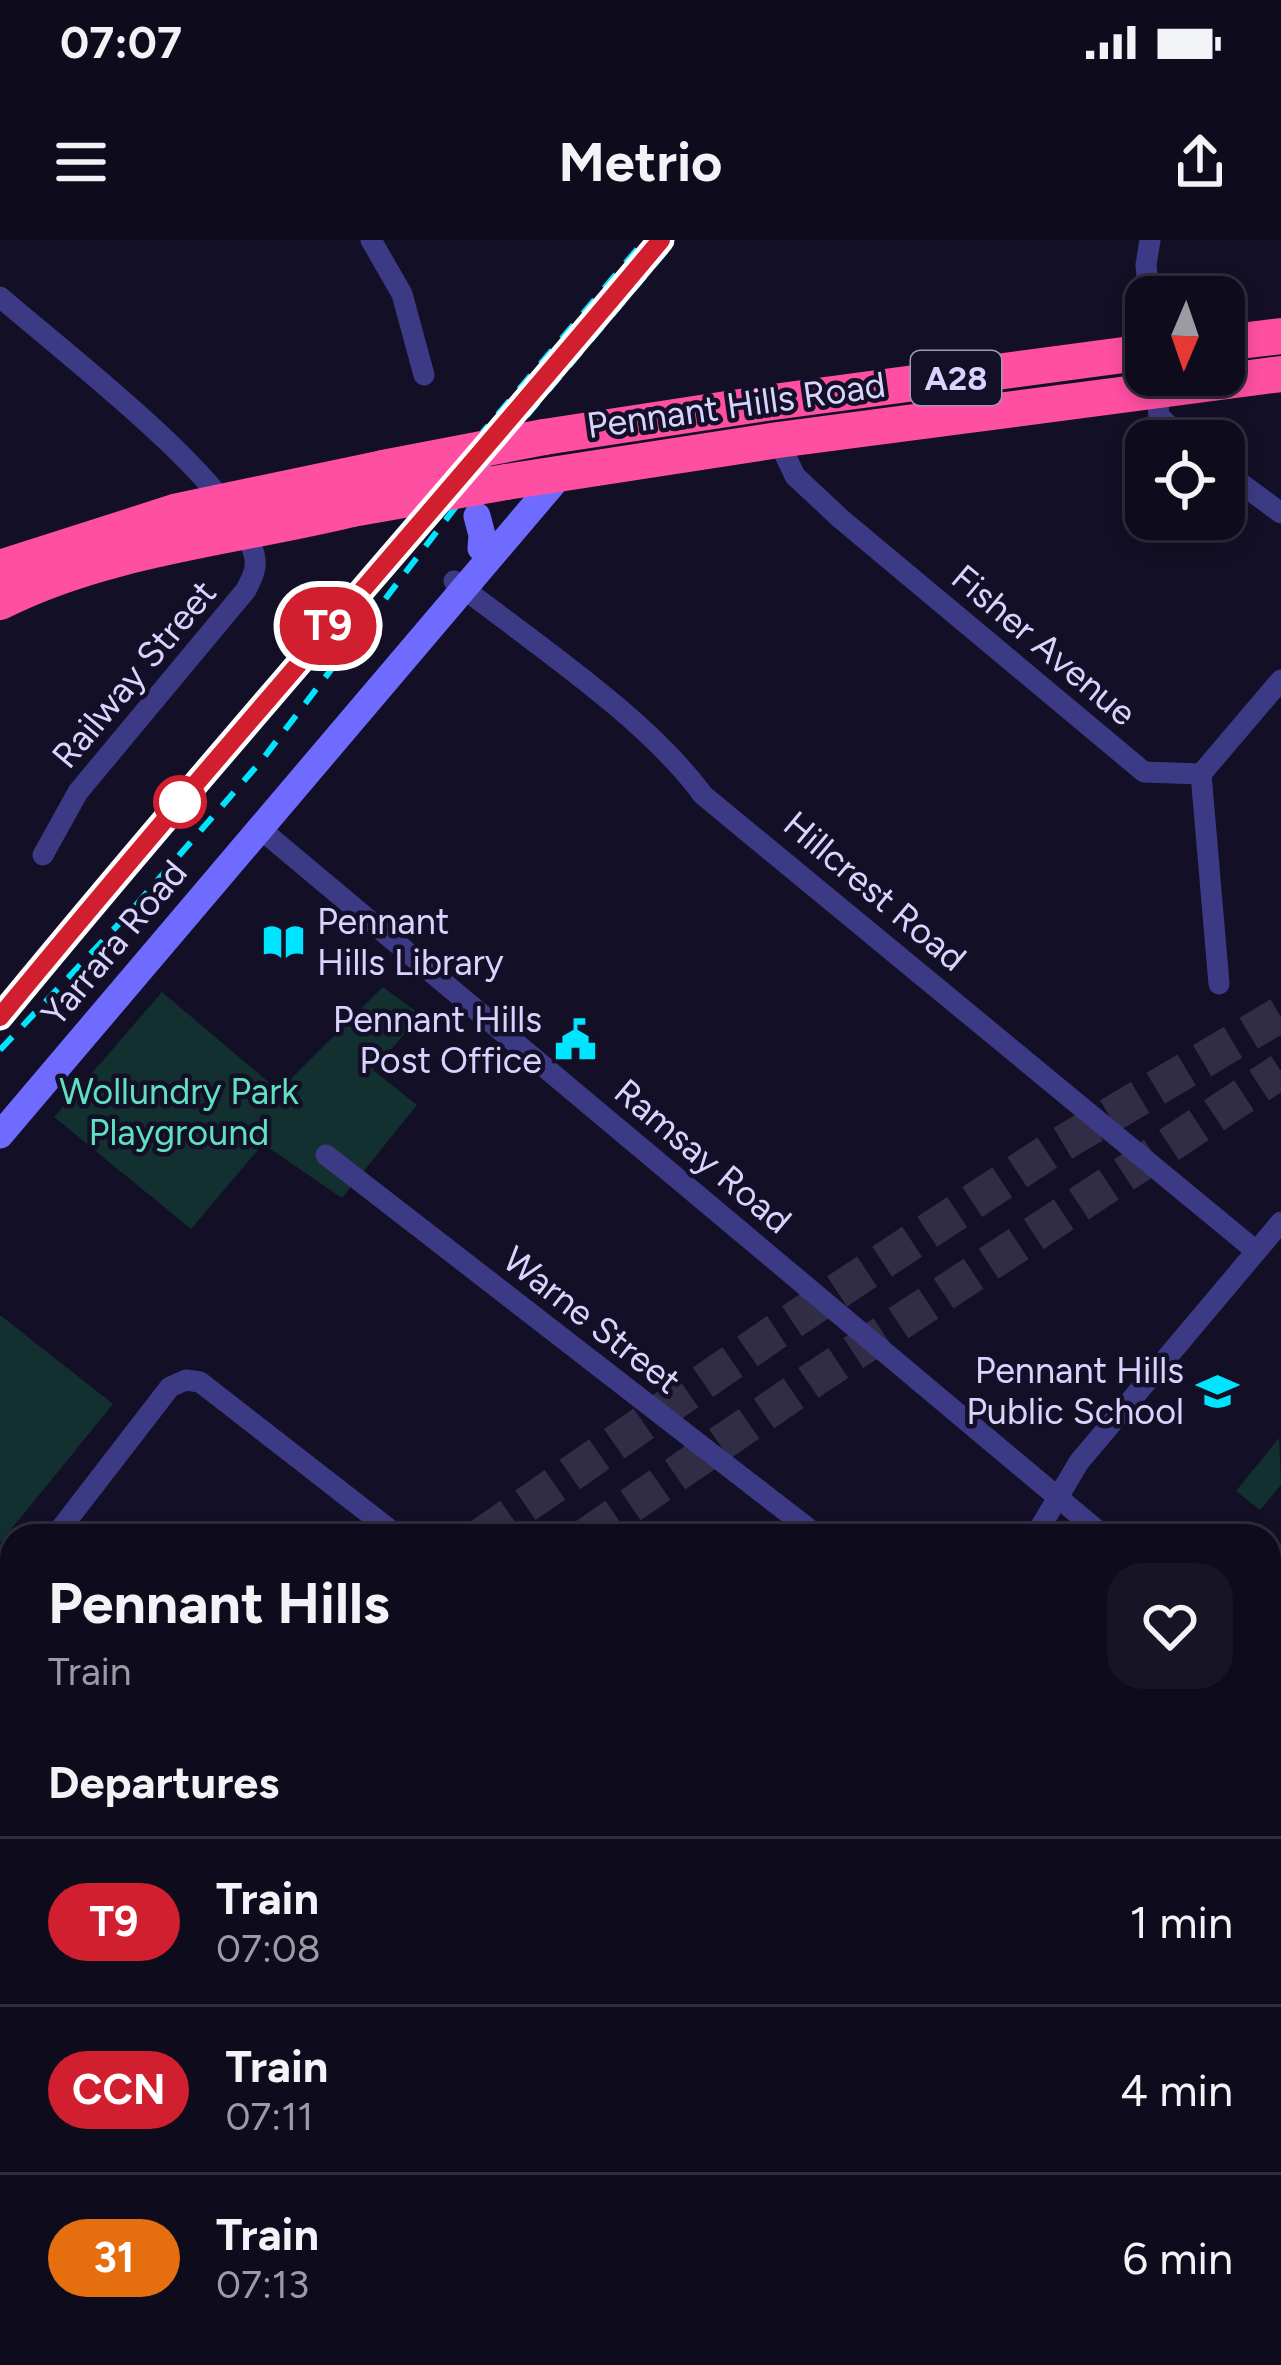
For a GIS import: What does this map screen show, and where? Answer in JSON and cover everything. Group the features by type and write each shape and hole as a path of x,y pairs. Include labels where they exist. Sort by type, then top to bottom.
{"highway":[{"path":"1245,340 1281,336"},
{"name":"Pennant Hills Road","path":"0,568 86,538 222,501 383,468 559,435 1125,355"},
{"name":"Pennant Hills Road","path":"1245,376 1281,374"},
{"name":"Pennant Hills Road","path":"0,602 57,577 352,509 1125,387"}],"main road":[{"name":"Yarrara Road","path":"0,1135 424,631 427,614 460,585 559,435"},
{"name":"Yarrara Road","path":"460,585 533,477"},
{"path":"477,516 481,548"}],"street":[{"path":"371,240 402,294 424,375"},
{"path":"1146,276 1150,240"},
{"path":"0,297 178,453 244,531"},
{"name":"Fisher Avenue","path":"778,440 794,476 841,519 1144,772 1201,774"},
{"path":"1245,486 1281,513"},
{"name":"Railway Street","path":"44,855 78,792 246,590 255,566 244,531"},
{"name":"Hillcrest Road","path":"460,585 589,686 673,758 703,795 1256,1252"},
{"path":"1220,984 1201,774 1281,680"},
{"name":"Ramsay Road","path":"258,827 1089,1524"},
{"name":"Warne Street","path":"326,1155 803,1524"},
{"path":"1043,1524 1079,1462 1281,1222"},
{"path":"64,1524 170,1387 186,1380 200,1382 383,1524"}],"green space":[{"name":"Wollundry Park Playground","path":"383,987 421,1015 373,1070 417,1105 342,1198 263,1144 191,1229 54,1117 162,992 279,1091"},
{"path":"0,1315 113,1404 15,1524 0,1524"},
{"path":"1279,1438 1281,1485 1260,1510 1236,1491"}],"tunnel":[{"path":"498,1524 774,1333 1048,1152 1281,1014"},
{"path":"603,1524 1281,1071"}],"railway":[{"path":"434,490 645,240"},
{"path":"0,1050 130,912 262,760 513,432 675,240"},
{"path":"0,1017 455,482"}],"train":[{"name":"T9","path":"0,1017 661,240"}],"place":[{"name":"Pennant Hills Library","path":"283,942"},
{"name":"Pennant Hills Post Office","path":"576,1040"},
{"name":"Pennant Hills Public School","path":"1218,1391"}]}
